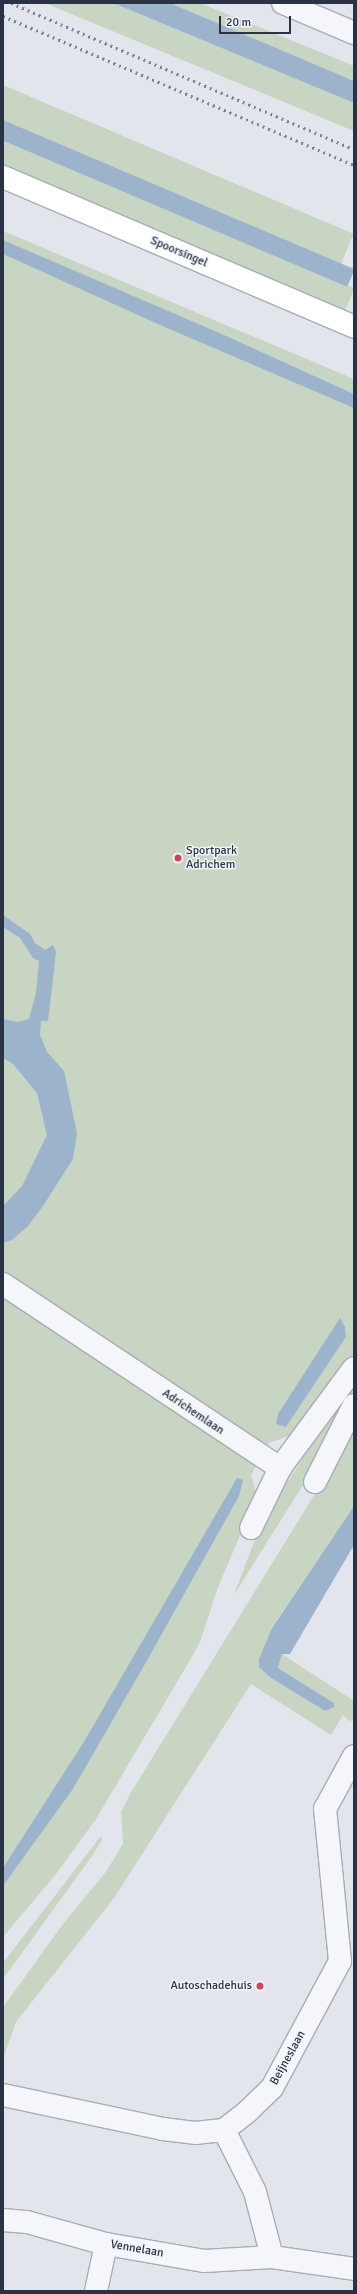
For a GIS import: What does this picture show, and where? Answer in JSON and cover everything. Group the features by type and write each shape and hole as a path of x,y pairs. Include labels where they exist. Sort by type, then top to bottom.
{"main road":[{"name":"Spoorsingel","path":"3,177 354,327"}],"street":[{"path":"283,3 354,33"},
{"name":"Adrichemlaan","path":"3,1284 280,1468"},
{"path":"251,1528 280,1468 354,1368"},
{"path":"315,1482 354,1405"},
{"name":"Beijneslaan","path":"224,2130 248,2111 272,2088 347,1963 325,1809 354,1756"},
{"path":"3,2095 163,2129 195,2133 224,2130 255,2192 272,2257"},
{"name":"Vennelaan","path":"3,2220 26,2222 106,2244 204,2261 272,2257 354,2269"},
{"path":"96,2291 106,2244"}],"green space":[{"path":"45,3 113,3 354,103 354,131"},
{"path":"170,3 200,3 354,66 354,81"},
{"path":"3,85 354,234 340,266 3,123"},
{"path":"3,139 354,288 345,311 3,166"},
{"path":"3,231 354,379 354,394 222,334 3,241"},
{"name":"Sportpark Adrichem","path":"3,246 354,400 354,1354 297,1433 269,1443 251,1475 257,1496 218,1587 200,1642 96,1819 56,1874 3,1937 3,1886 73,1789 240,1494 3,1879","holes":["345,1328 346,1337 286,1427"]},
{"path":"354,1381 354,1390 313,1469 234,1595 254,1542 284,1487"},
{"path":"354,1421 354,1506 272,1627 271,1678 325,1711 334,1707 334,1703 278,1668 282,1654 354,1701 354,1719 350,1721 343,1715 331,1735 251,1684 114,1898 16,2022 3,2059 4,2006 63,1924 105,1873 117,1854 123,1843 121,1812 130,1794 321,1484"},
{"path":"101,1836 102,1840 92,1856 3,1979 3,1963"}],"water":[{"path":"113,3 170,3 354,81 354,103"},
{"path":"3,120 354,269 347,287 3,141"},
{"path":"3,240 222,334 354,394 354,408 160,325 3,254"},
{"path":"3,915 30,934 35,943 45,950 53,945 56,952 48,1021 41,1021 40,1035 47,1052 64,1071 77,1133 73,1159 43,1206 28,1226 12,1240 3,1243 3,1206 22,1186 47,1135 37,1093 13,1064 3,1058 3,1019 18,1022 29,1019 36,993 39,961 33,958 20,938 3,927"},
{"path":"340,1318 345,1327 346,1337 286,1427 276,1424 278,1414"},
{"path":"237,1478 243,1480 239,1496 145,1664 73,1789 3,1886 3,1868 85,1740"},
{"path":"354,1506 354,1545 290,1654 282,1654 278,1668 334,1703 334,1707 325,1711 271,1678 259,1667 259,1659 272,1628"}],"railway":[{"path":"11,3 354,149"},
{"path":"3,16 354,165"}],"place":[{"name":"Sportpark Adrichem","path":"178,858"},
{"name":"Autoschadehuis","path":"260,1986"}]}
